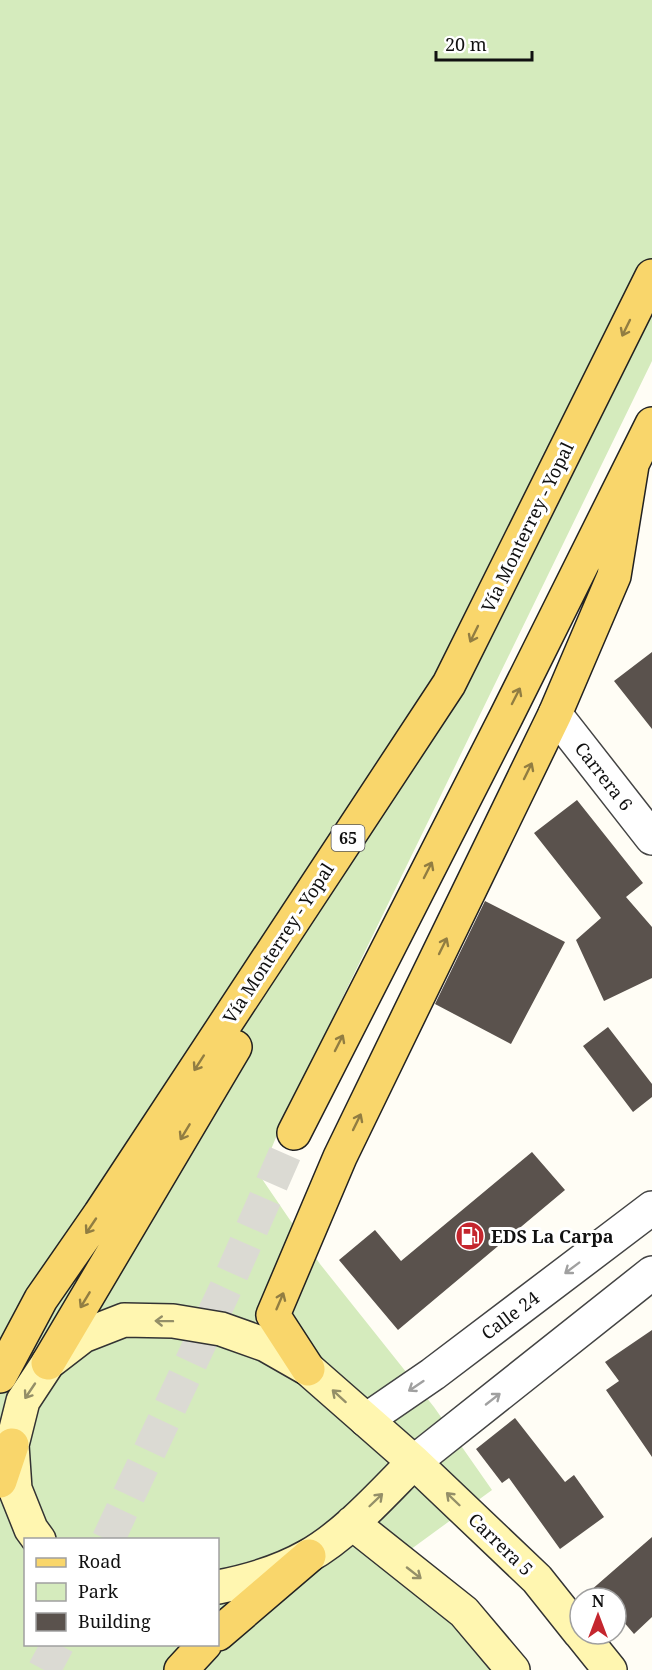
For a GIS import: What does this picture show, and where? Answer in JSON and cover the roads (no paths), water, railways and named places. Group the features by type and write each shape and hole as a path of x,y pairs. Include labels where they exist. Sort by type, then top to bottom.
{"main road":[{"name":"Vía Monterrey - Yopal","path":"0,1376 42,1299 449,684 652,276"},
{"path":"294,1133 652,424"},
{"path":"308,1369 273,1315 340,1158 555,714 614,576 632,465"},
{"path":"48,1363 449,684"},
{"name":"Carrera 5","path":"38,1538 31,1529 15,1489 12,1445 23,1401 48,1363 83,1336 124,1320 173,1321 220,1329 257,1342 308,1369 414,1462 537,1579 568,1618"},
{"path":"0,1481 12,1445"},
{"path":"219,1633 309,1556 352,1523 414,1462"},
{"path":"352,1523 464,1612 513,1670"},
{"path":"219,1587 249,1581 309,1556"},
{"path":"181,1670 203,1646"},
{"name":"Carrera 5","path":"591,1646 610,1670"}],"street":[{"name":"Carrera 6","path":"555,714 652,838"},
{"name":"Calle 24","path":"366,1420 433,1374 652,1208"},
{"path":"414,1462 652,1273"}],"tunnel":[{"path":"109,1538 228,1283 294,1133"},
{"path":"44,1670 57,1646"}],"place":[{"name":"EDS La Carpa","path":"470,1236"}]}
